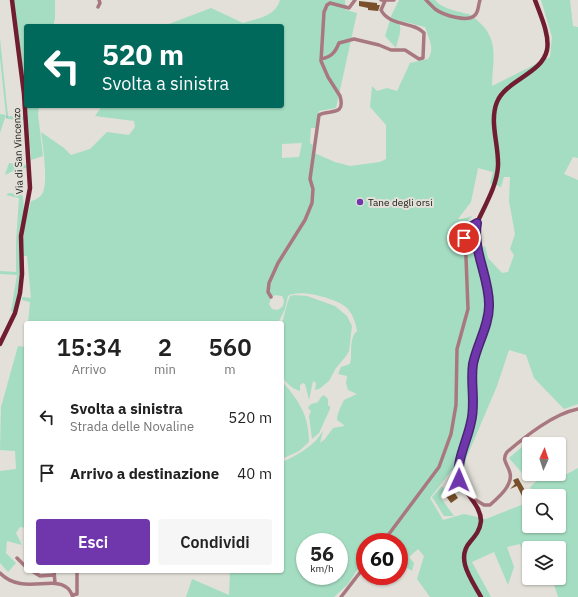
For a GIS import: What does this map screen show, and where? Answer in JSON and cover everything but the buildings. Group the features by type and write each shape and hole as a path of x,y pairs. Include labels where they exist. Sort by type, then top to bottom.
{"main road":[{"name":"Via di San Vincenzo","path":"12,0 24,94"},
{"path":"481,597 464,563 465,551 469,543 476,536 480,527 481,519 478,509 459,480 458,467 472,420 473,364 485,327 489,306 488,292 477,243 477,223 496,182 498,167 494,114 497,102 503,91 537,65 547,51 548,44 546,33 535,0"},
{"name":"Via di San Vincenzo","path":"0,344 19,301 22,278 21,236 30,194 25,108"}],"street":[{"path":"98,7 100,3 99,0"},
{"path":"271,297 268,292 269,283 278,263 310,211 313,190 310,179 319,115 323,112 336,112 340,108 342,101 338,92 324,71 321,58 324,12 327,5 330,3 349,8 355,0"},
{"path":"321,58 327,58 333,54 339,43 354,39 379,45 391,50 405,50 419,59 423,58 424,33 415,26 398,24 384,15 381,10 383,0 394,0"},
{"path":"426,0 436,10 464,19 471,19 477,13 480,0"},
{"path":"390,533 440,467 451,434 456,405 457,350 468,309 465,232 468,228 477,223"},
{"path":"467,493 475,500 490,505 508,484 510,472 504,461 504,456 507,452 532,431 550,420 578,409"},
{"path":"17,558 24,565"},
{"path":"0,573 6,579 25,585 54,583 62,584 68,588 73,596 77,594 77,573"},
{"path":"35,573 40,576 54,573 54,583"},
{"path":"341,597 356,578"}],"green space":[{"path":"14,0 55,0 54,24 24,24 24,78"},
{"path":"280,0 345,0 346,10 357,13 336,108 319,111 316,128 311,128 310,143 313,145 312,152 335,162 350,166 380,162 386,159 386,125 370,107 372,86 377,91 387,88 397,91 410,63 428,59 430,55 431,44 425,27 397,20 400,30 396,48 385,36 392,14 399,0 435,0 446,8 470,15 476,19 486,30 493,45 492,86 550,57 552,37 541,0 570,0 573,26 578,27 578,158 573,157 564,174 578,180 578,404 564,409 534,378 526,355 509,350 497,386 466,459 465,476 472,491 468,492 463,485 459,472 451,471 430,498 443,520 464,514 486,519 522,505 522,533 566,533 566,489 531,489 530,487 536,481 566,481 566,474 578,468 578,597 558,597 554,585 566,585 566,541 522,541 522,549 520,544 507,547 514,567 508,585 494,552 472,562 491,597 430,597 417,579 424,556 418,549 409,557 414,563 412,571 408,569 408,533 356,533 356,572 348,584 348,533 296,533 296,585 347,585 334,597 186,597 192,579 229,595 230,573 284,573 284,461 305,450 320,436 323,431 320,443 333,428 344,426 337,420 339,410 344,400 357,394 348,390 346,383 347,376 338,374 341,367 350,364 351,360 351,347 354,334 357,331 351,313 347,308 336,301 300,293 288,296 285,309 279,321 28,321 30,302 22,300 22,297 31,298 27,256 23,256 22,236 31,201 41,195 44,187 45,163 41,132 64,148 71,155 90,149 107,132 129,135 135,127 134,121 95,116 101,108 284,108 284,24 169,24 211,8 243,23 260,18 270,13 278,6","holes":["302,143 299,157 282,158 282,144","478,168 493,172 490,183 501,187 504,177 510,177 509,201 515,234 510,249 514,255 508,272 502,273 488,258 485,246 476,251 463,253 461,230 472,216 458,219 471,202","275,295 282,296 284,300 283,306 278,310 272,309 269,304 271,298"]},
{"path":"0,38 8,116 6,115 0,58"},
{"path":"27,108 39,108 38,114 43,156 31,160"},
{"path":"0,114 6,115 0,133"},
{"path":"8,116 24,117 24,120 8,119"},
{"path":"9,163 26,165 27,168 19,169 5,175"},
{"path":"9,193 22,195 24,211 21,272 18,294 13,312 11,311 17,275 0,274 0,271 16,272 16,242 19,198 6,195"},
{"path":"290,296 307,296 335,306 347,316 352,326 349,351 336,368 329,381 319,389 315,390 316,383 313,381 309,400 305,384 303,383 300,385 300,391 292,387 284,379 284,321 282,321"},
{"path":"18,346 24,347 24,528 20,527 16,533 22,545 7,541 6,553 16,563 8,572 0,563 0,471 16,469 15,451 0,450 1,407"},
{"path":"284,384 302,409 309,432 309,442 299,451 284,458"},
{"path":"324,395 328,399 328,406 330,406 330,409 319,433 312,439 309,416 311,411 308,408 311,404 318,402"},
{"path":"522,447 522,473 509,458"},
{"path":"442,486 446,492 441,498 454,516 444,516 432,497"}],"place":[{"name":"Tane degli orsi","path":"360,202"}],"route":[{"path":"459,480 458,467 472,420 473,364 485,327 489,306 488,292 477,243 477,223 468,228 465,232 464,238"}]}
